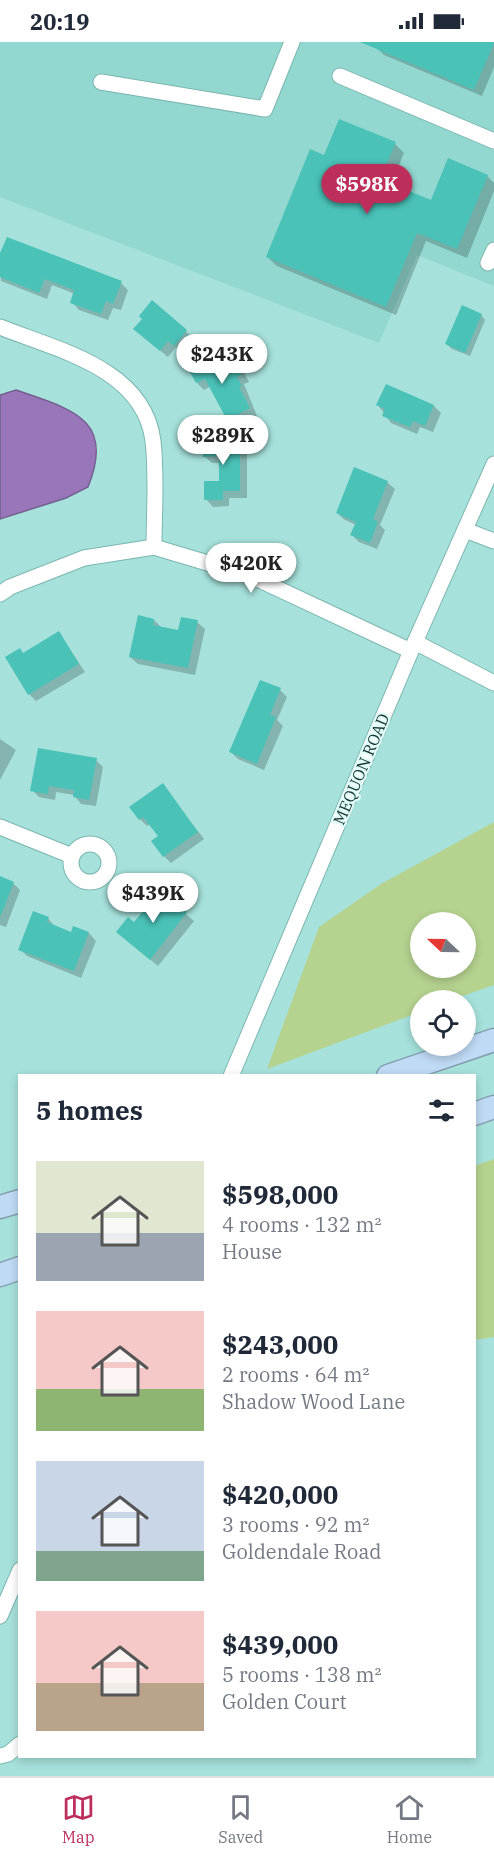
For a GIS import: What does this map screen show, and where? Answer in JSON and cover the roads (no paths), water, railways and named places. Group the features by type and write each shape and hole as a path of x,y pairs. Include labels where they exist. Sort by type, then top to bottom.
{"highway":[{"path":"394,1074 494,1040"},
{"path":"476,1113 494,1107"},
{"path":"0,1207 18,1202"},
{"path":"0,1275 18,1269"}],"street":[{"path":"101,82 265,109 292,42"},
{"path":"340,76 494,141"},
{"path":"0,327 83,360 132,391 147,416 153,441 154,547"},
{"name":"MEQUON ROAD","path":"232,1074 413,646 494,464"},
{"path":"465,530 494,542"},
{"path":"0,594 10,587 84,558 154,547 251,576 494,683"},
{"path":"0,827 72,856"},
{"path":"0,1616 18,1575"},
{"path":"0,1756 8,1754 18,1746"}]}
